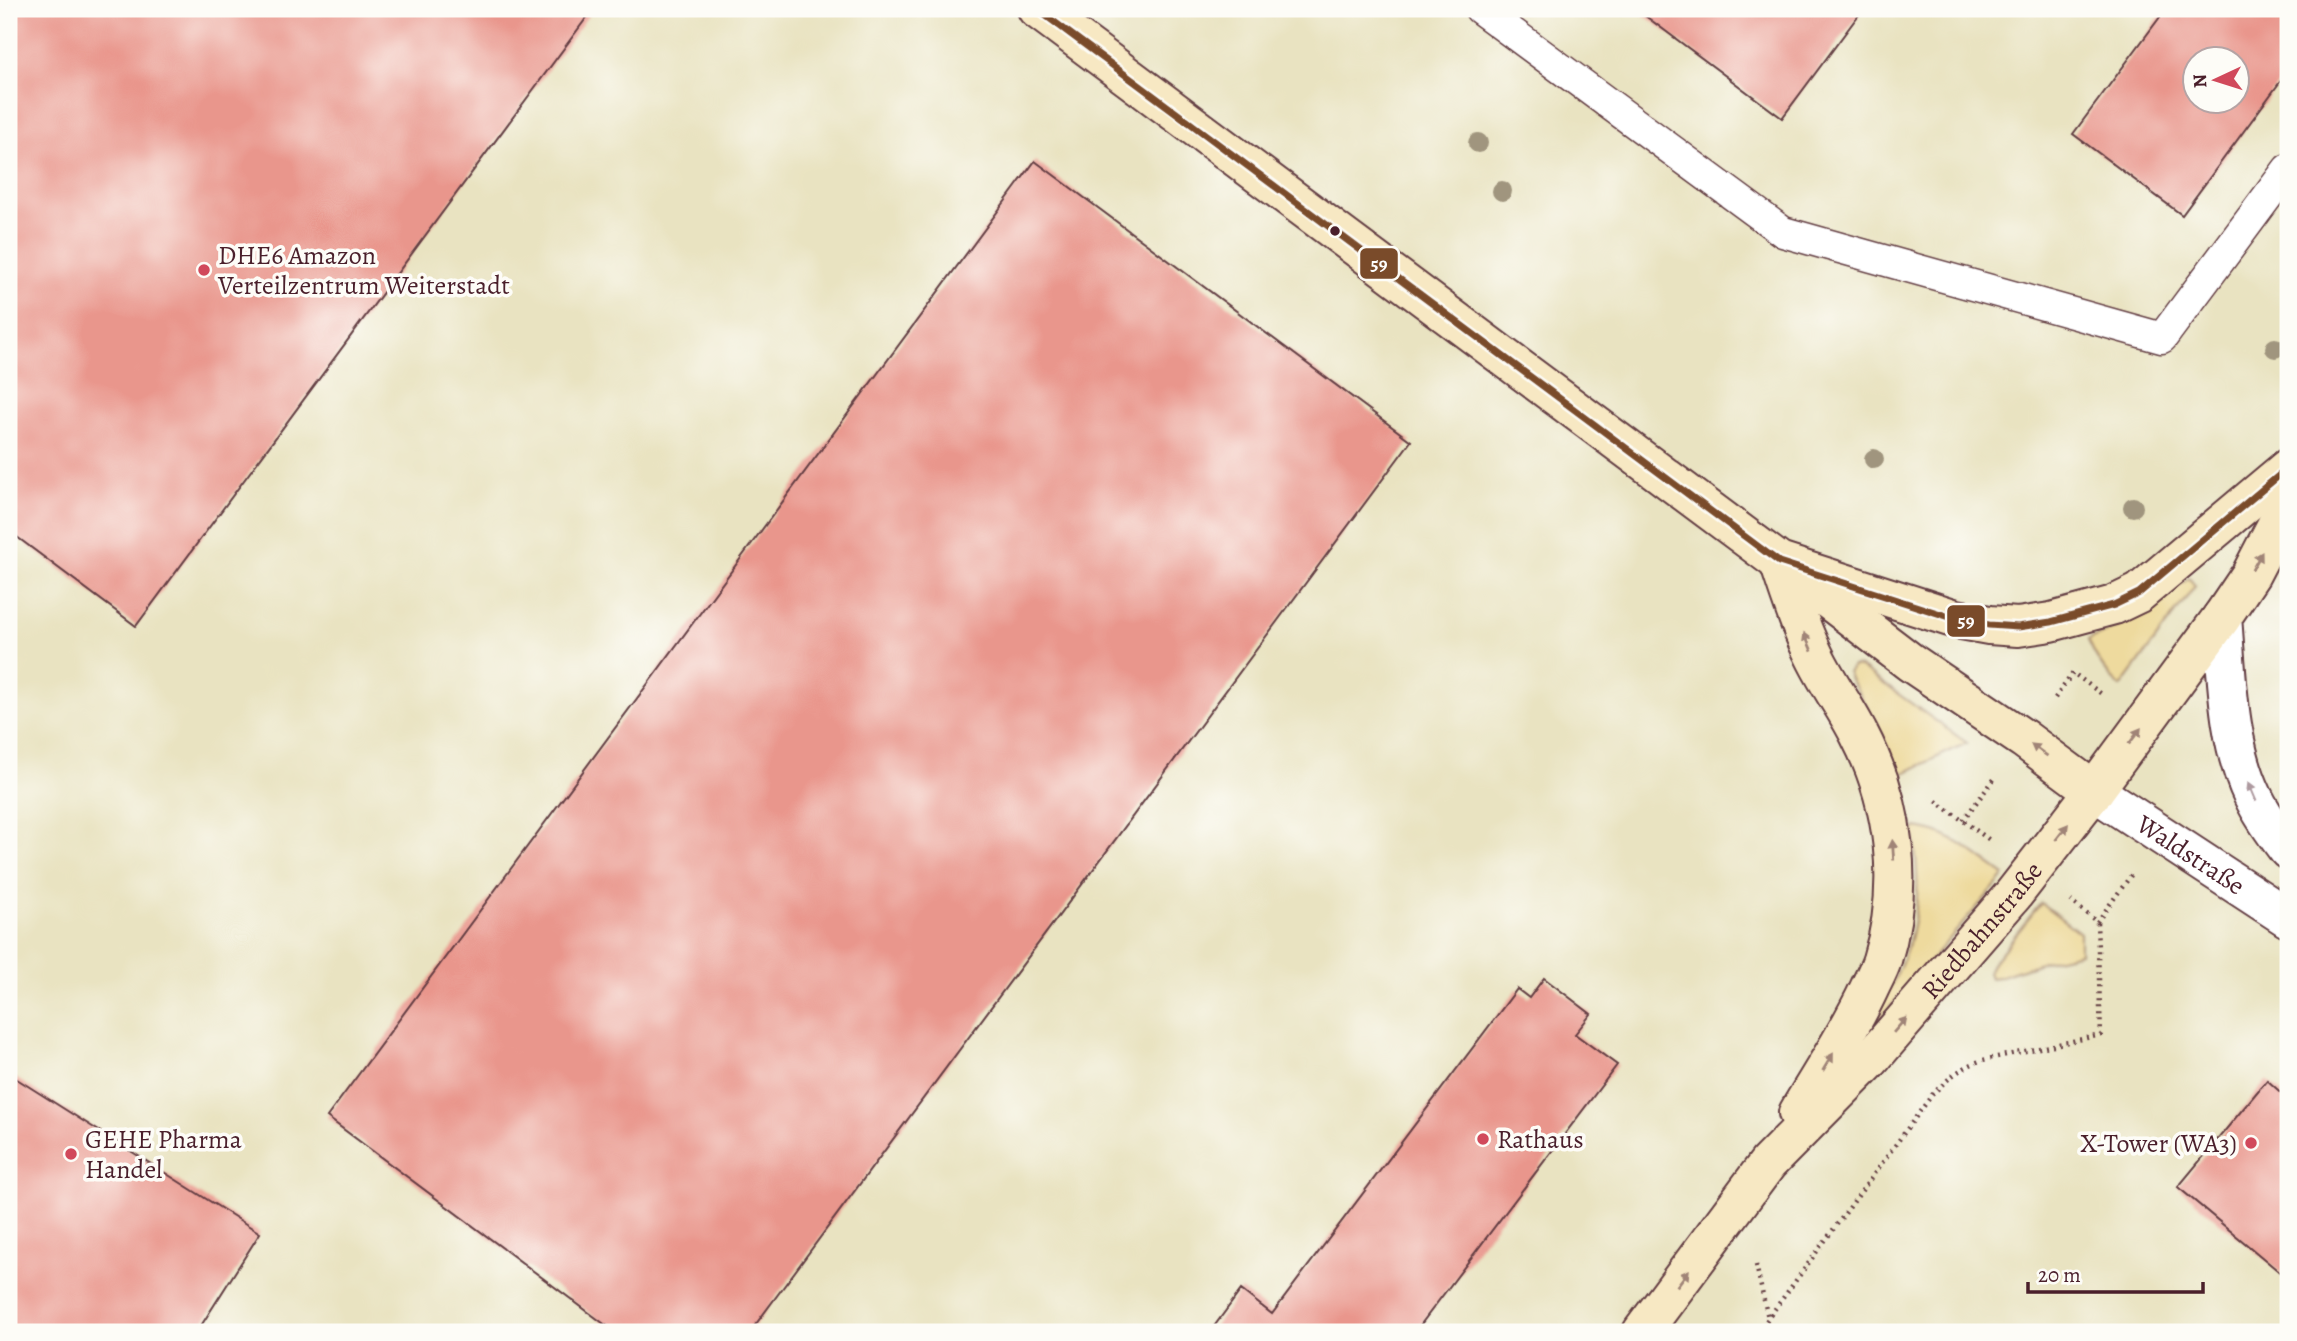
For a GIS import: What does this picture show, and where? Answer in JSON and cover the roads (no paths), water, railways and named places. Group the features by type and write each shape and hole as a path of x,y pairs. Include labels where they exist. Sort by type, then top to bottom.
{"main road":[{"path":"1037,9 1779,562 1909,662 2024,739 2094,790"},
{"path":"1779,562 1956,619 2018,627 2051,622 2114,605 2139,593 2288,468"},
{"name":"Riedbahnstraße","path":"1642,1332 1768,1163 1870,1060 2013,895 2222,617 2251,573 2288,503"},
{"path":"1768,1163 1858,1013 1882,962 1893,916 1895,881 1889,818 1874,769 1860,736 1812,653 1779,562"}],"street":[{"path":"2222,617 2227,681 2240,760 2252,796 2288,850"},
{"name":"Waldstraße","path":"2094,790 2288,918"}],"lane":[{"path":"1480,9 1783,232 2162,338 2288,169"}],"place":[{"name":"DHE6 Amazon Verteilzentrum Weiterstadt","path":"204,270"},
{"name":"Rathaus","path":"1483,1139"},
{"name":"X-Tower (WA3)","path":"2251,1143"},
{"name":"GEHE Pharma Handel","path":"71,1154"}]}
